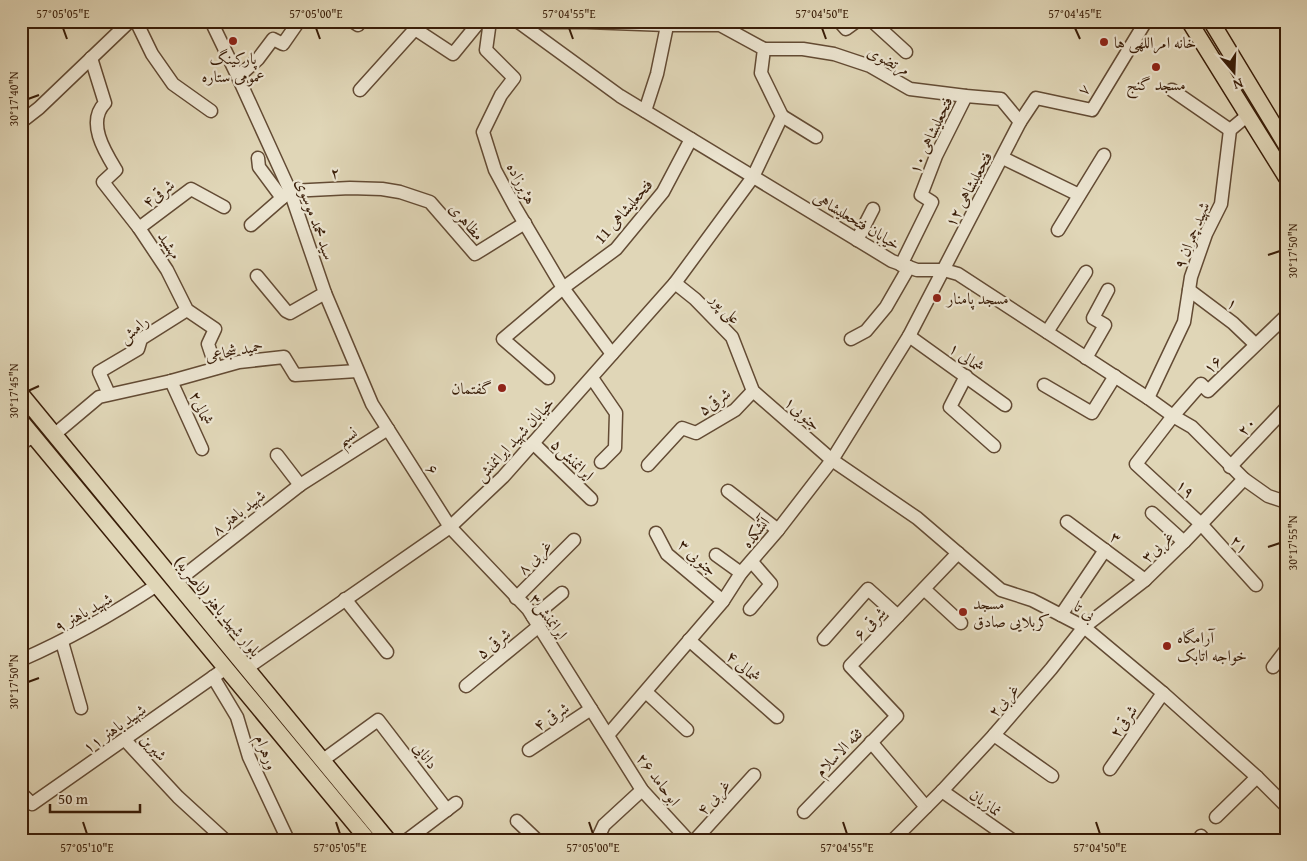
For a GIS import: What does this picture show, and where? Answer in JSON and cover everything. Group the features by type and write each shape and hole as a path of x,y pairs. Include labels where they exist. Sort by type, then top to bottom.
{"main road":[{"path":"1189,21 1286,178"},
{"path":"1211,21 1286,145"},
{"name":"بلوار شهید باهنر (ناصریه)","path":"21,394 388,840"},
{"name":"بلوار شهید باهنر (ناصریه)","path":"21,421 27,440 72,482 368,840"},
{"path":"72,482 86,471"}],"street":[{"path":"21,122 39,108 130,21"},
{"path":"136,21 152,54 173,84 211,111"},
{"name":"سید محمد موسوی","path":"211,21 238,76 357,371 372,404 388,429"},
{"path":"238,76 258,59 273,39 283,44 299,21"},
{"path":"360,90 415,29 453,54 480,21"},
{"name":"هژبرزاده","path":"490,21 486,50 514,78 500,96 483,132 495,170 562,288 612,354"},
{"path":"839,21 846,29 857,21"},
{"path":"872,21 906,52"},
{"name":"۷","path":"1020,122 1036,98 1092,110 1146,21"},
{"path":"517,22 721,23 764,49 760,73 782,116 816,136"},
{"name":"خیابان فتحعلیشاهی","path":"517,22 610,89 892,261 917,270 944,270 958,274 1115,376 1172,416 1192,427 1244,479 1268,496 1286,502"},
{"path":"645,111 657,74 668,23"},
{"name":"مرتضوی","path":"764,49 803,49 834,54 870,66 910,89 1001,99 1020,122"},
{"name":"مهشید","path":"91,58 105,103 98,112 97,120 100,136 104,151 116,170 103,182 140,228 167,270 187,310"},
{"path":"1172,90 1230,130 1248,115"},
{"name":"فتحعلیشاهی ۱۰","path":"905,266 932,202 921,195 936,156 966,96"},
{"name":"خیابان شهید ایرانمنش","path":"247,668 450,527 502,477 676,283 753,177 782,116"},
{"name":"فتحعلیشاهی ۱۲","path":"909,336 1020,122"},
{"name":"شهید چمران ۹","path":"1148,398 1184,322 1190,277 1206,234 1222,204 1230,130"},
{"name":"فتحعلیشاهی 11","path":"548,378 503,340 562,288 616,249 663,192 691,139"},
{"path":"1058,230 1104,155"},
{"path":"252,225 286,194 259,168 258,158"},
{"path":"1003,158 1079,194"},
{"name":"۲","path":"286,194 350,188 382,189"},
{"name":"شرقی۴","path":"140,228 191,189 224,207"},
{"name":"مظاهری","path":"382,189 400,192 430,202 475,254 525,223"},
{"path":"858,240 874,209"},
{"path":"850,339 866,331 886,307 905,266"},
{"path":"1048,332 1086,272"},
{"path":"257,276 286,311 290,313 325,293"},
{"name":"علی پور","path":"676,283 695,299 732,337 753,391"},
{"path":"1086,358 1105,325 1093,318 1108,290"},
{"name":"۱","path":"1189,290 1233,323 1255,344"},
{"path":"187,310 215,329 208,344 216,368"},
{"name":"رامش","path":"109,394 99,372 138,349 141,339 187,310"},
{"path":"1255,344 1286,316"},
{"name":"۱ شمالی","path":"909,336 1005,405"},
{"name":"آتشکده","path":"608,735 723,600 742,573 832,460 909,336"},
{"name":"۱۶","path":"1172,416 1201,384 1208,391 1255,344"},
{"name":"حمید شجاعی","path":"109,394 172,381 239,362 284,357 295,375 357,371"},
{"path":"966,376 950,408 994,446"},
{"path":"1044,385 1092,413 1115,376"},
{"path":"592,378 616,413 615,448 601,462"},
{"name":"شمالی۲","path":"172,381 202,448"},
{"name":"جنوبی۱","path":"753,391 832,460"},
{"name":"شرقی۵","path":"648,465 682,428 696,433 735,410 753,391"},
{"path":"55,434 99,398 109,394"},
{"name":"۲۰","path":"1230,467 1286,408"},
{"name":"۱۹","path":"1172,416 1136,464 1201,524"},
{"name":"نسیم","path":"322,470 388,429"},
{"name":"۶","path":"388,429 450,527"},
{"name":"ایرانمنش۵","path":"533,443 590,499"},
{"path":"278,455 300,485"},
{"name":"بی تا","path":"832,460 917,518 1001,590 1032,600 1084,627 1163,693 1257,777 1286,806"},
{"name":"شهید باهنر ۸","path":"176,582 322,470"},
{"name":"غربی۳","path":"1084,627 1145,580 1244,479"},
{"path":"728,490 778,530"},
{"path":"1152,513 1184,542"},
{"name":"۳","path":"1067,522 1145,580"},
{"name":"۲۱","path":"1201,524 1256,585"},
{"name":"ایرانمنش۳","path":"450,527 536,621 608,735"},
{"name":"۳ جنوبی","path":"656,533 667,554 723,600"},
{"name":"۸ غربی","path":"516,598 574,540"},
{"path":"1061,615 1105,550"},
{"name":"۶ شرقی","path":"897,716 850,666 958,553"},
{"path":"716,556 742,573"},
{"path":"750,609 771,584 752,562"},
{"name":"شهید باهنر ۹","path":"21,660 62,642 118,612 157,585"},
{"path":"824,639 868,588 898,616"},
{"path":"924,589 961,623"},
{"path":"536,621 562,593"},
{"path":"345,599 387,652"},
{"name":"۵ شرقی","path":"466,686 536,621"},
{"name":"غربی۲","path":"893,840 994,735 1051,670 1084,627"},
{"name":"۴ شمالی","path":"690,640 777,717"},
{"path":"62,642 81,708"},
{"path":"1273,667 1286,650"},
{"name":"شهید باهنر ۱۱","path":"21,793 32,804 226,668"},
{"name":"ورهرام","path":"213,677 237,717 249,757 287,839"},
{"path":"646,692 687,730"},
{"name":"شرقی۲","path":"1110,769 1163,693"},
{"name":"۴ شرقی","path":"529,750 591,709"},
{"name":"ثقه الاسلام","path":"804,812 897,716"},
{"name":"دانایی","path":"323,760 378,720 452,806 407,840"},
{"name":"ابوحامد ۲۶","path":"608,735 642,790 688,840"},
{"path":"994,735 1052,776"},
{"name":"شیرین","path":"125,740 178,797 225,840"},
{"path":"871,742 926,807"},
{"name":"۴ غربی","path":"695,840 754,775"},
{"path":"1216,817 1257,777"},
{"path":"596,840 604,825 642,790"},
{"name":"نمازیان","path":"942,791 1012,840"},
{"path":"517,821 537,840"}],"place":[{"name":"پارکینگ عمومی ستاره","path":"233,41"},
{"name":"خانه امراللهی ها","path":"1104,42"},
{"name":"مسجد گنج","path":"1156,67"},
{"name":"مسجد پامنار","path":"937,298"},
{"name":"گفتمان","path":"502,388"},
{"name":"مسجد کربلایی صادق","path":"963,612"},
{"name":"آرامگاه خواجه اتابک","path":"1167,646"}]}
